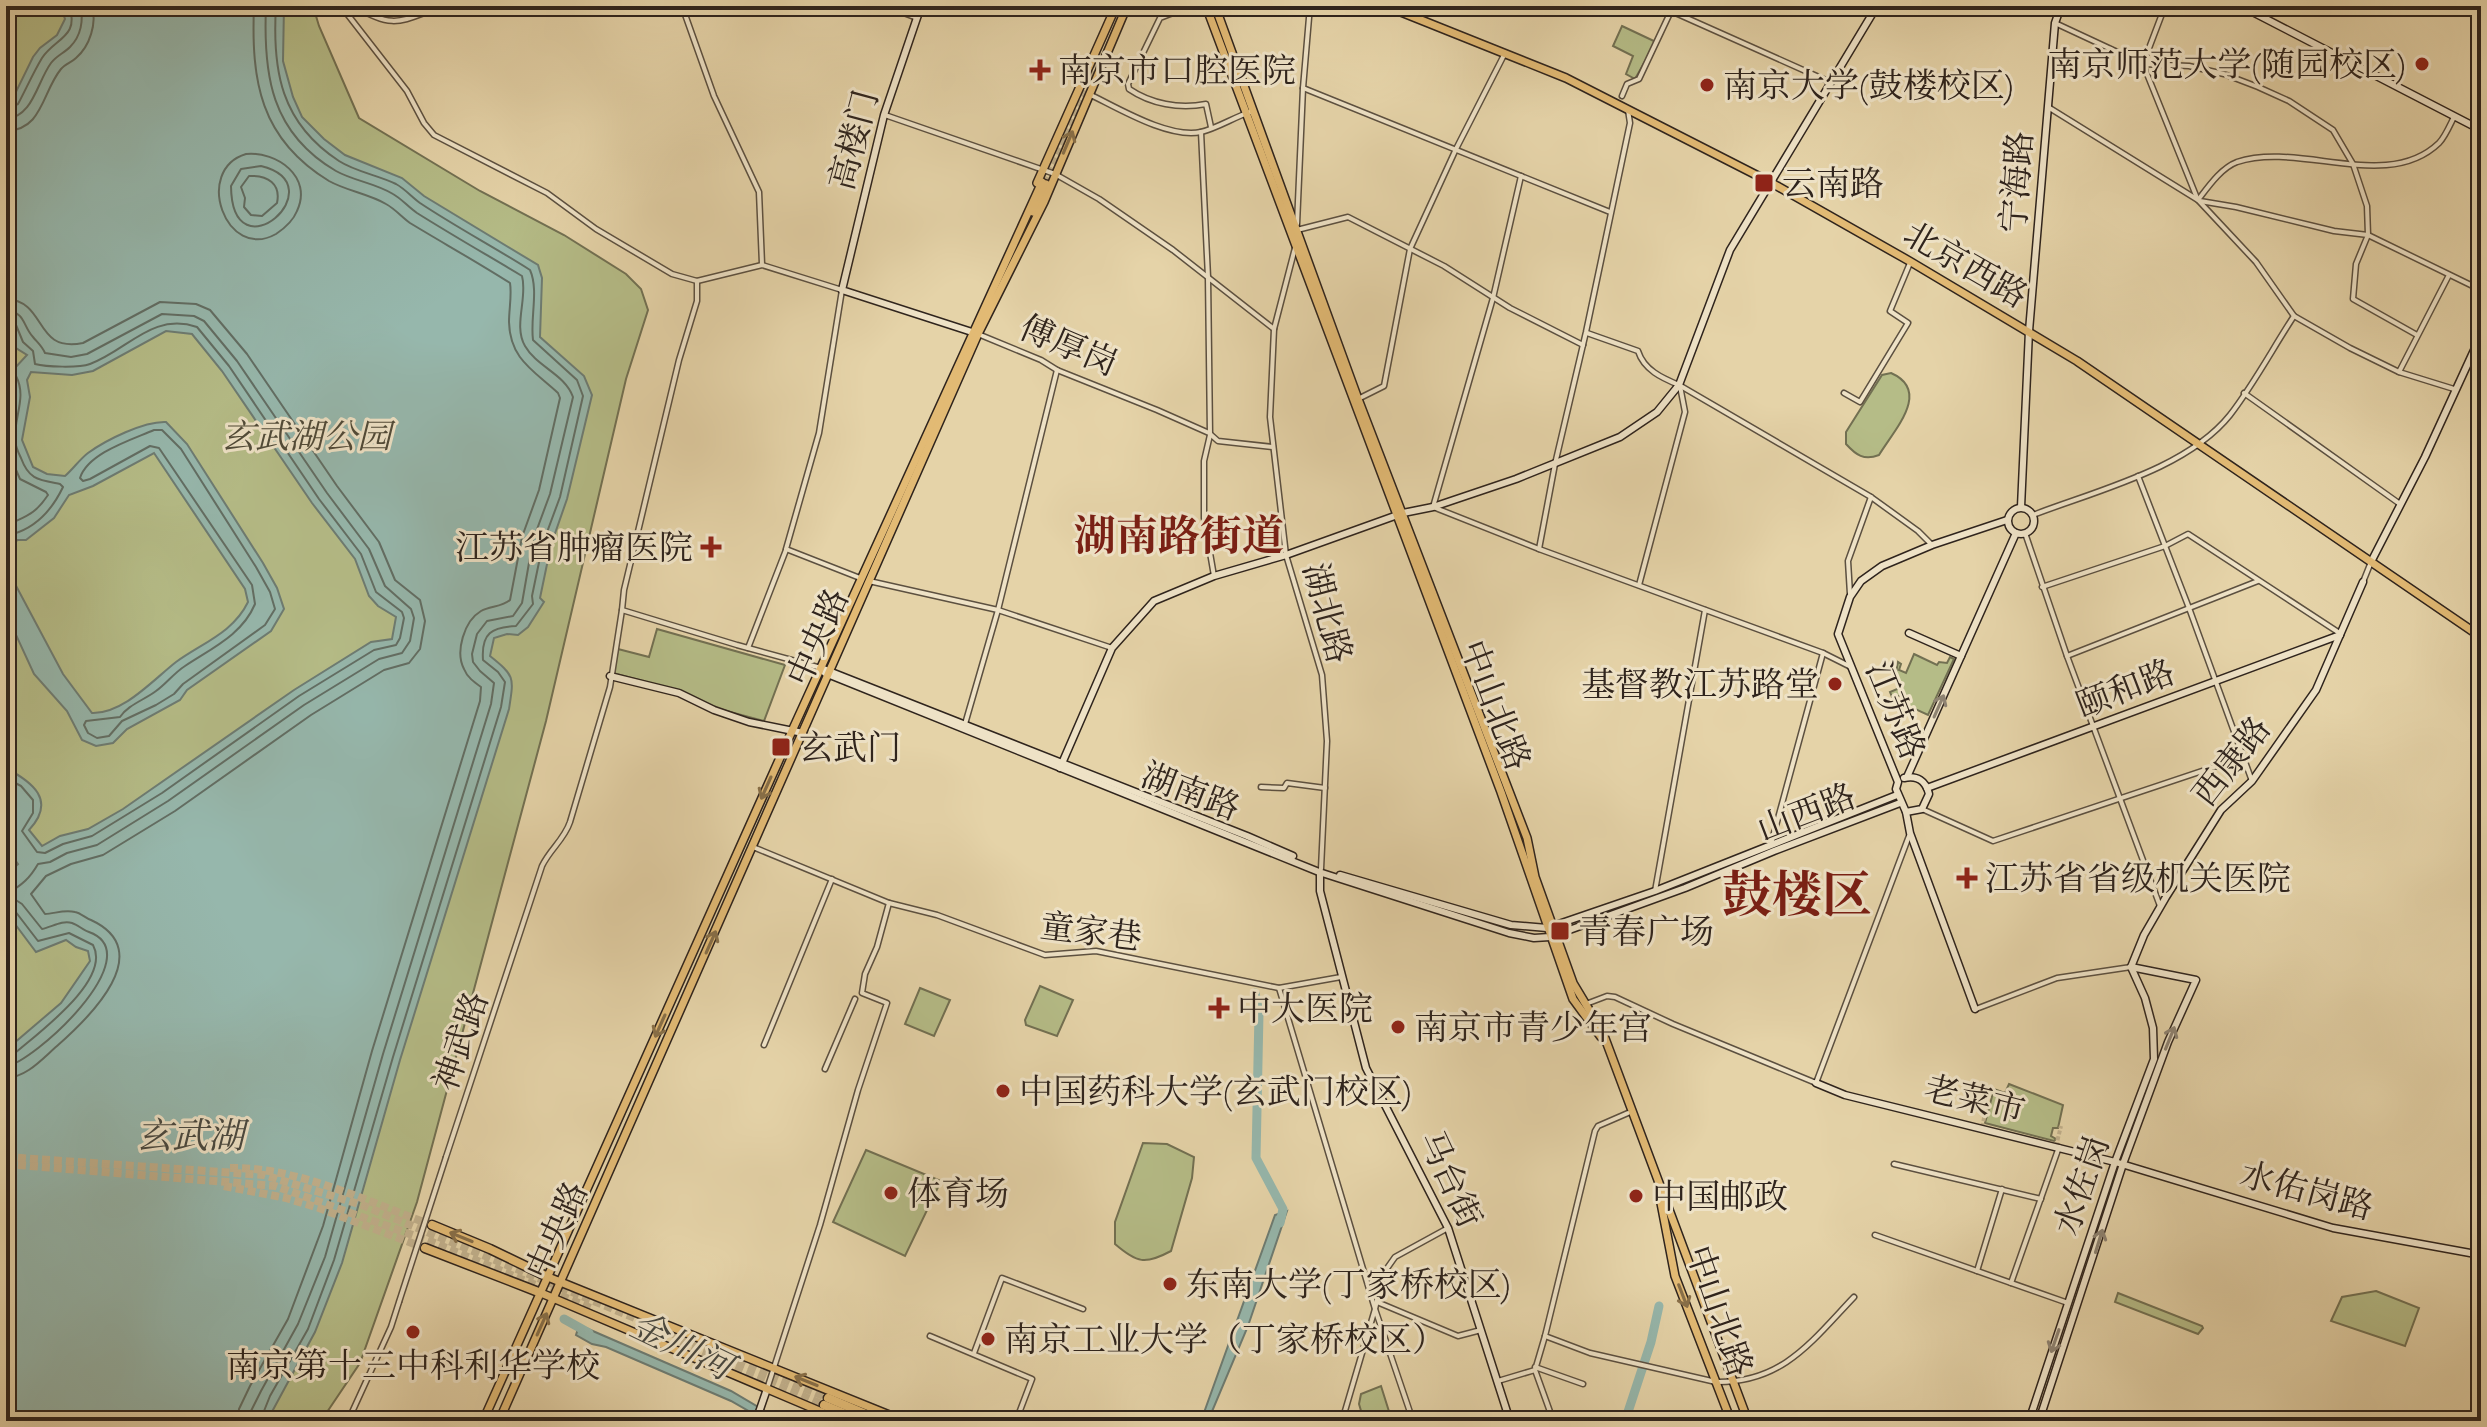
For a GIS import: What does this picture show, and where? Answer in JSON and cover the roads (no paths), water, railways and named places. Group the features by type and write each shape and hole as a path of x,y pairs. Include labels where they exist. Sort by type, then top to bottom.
{"highway":[{"path":"432,1225 548,1277"},
{"path":"425,1248 541,1293"},
{"path":"518,1284 525,1265"},
{"path":"862,1421 826,1402 882,1421"}],"main road":[{"name":"中央路","path":"1012,247 1028,202 1116,6"},
{"name":"中央路","path":"975,333 1044,202 1127,6"},
{"name":"中山北路","path":"1206,6 1297,230 1371,430 1573,999 1600,1035 1662,1204 1675,1276 1731,1421"},
{"name":"中山北路","path":"1215,6 1295,245 1400,515"},
{"name":"北京西路","path":"1386,6 1566,78 1770,182 1911,262 2029,331 2481,637"},
{"name":"中央路","path":"483,1421 820,669 861,579 975,333 1044,183 1012,247 975,333 870,581 499,1421"},
{"name":"中山北路","path":"1551,931 1573,983 1603,1033 1748,1421"},
{"path":"548,1277 904,1421"},
{"path":"586,1311 581,1304 588,1292"},
{"path":"541,1293 843,1421"}],"street":[{"path":"341,6 407,91 434,135 547,193 596,229 672,274 697,281 762,265 842,290 819,433 786,549 748,648"},
{"path":"354,6 376,19 391,23 444,6"},
{"path":"682,6 714,96 759,192 762,265"},
{"path":"885,6 917,18"},
{"name":"高楼门","path":"842,290 884,115 921,6"},
{"path":"1191,6 1160,18 1128,84 1129,89 1156,103 1183,107 1206,104 1211,127"},
{"name":"湖北路","path":"1310,6 1297,230 1274,329 1270,417 1286,555 1322,675 1327,741 1320,871"},
{"path":"1060,766 1112,648 1154,601 1214,576 1433,507 1555,464 1620,437 1657,412 1679,385 1730,250 1877,6"},
{"name":"宁海路","path":"2021,507 2029,331 2055,23 2061,6"},
{"path":"2165,6 2143,64 2198,200"},
{"path":"2241,6 2481,130"},
{"path":"1622,96 1627,84 1639,79 1672,8 1830,82"},
{"path":"2055,23 2143,64 2189,66 2268,91 2333,130 2353,164 2367,206 2368,235 2356,264 2353,299 2417,335"},
{"path":"1358,399 1384,386 1410,249 1504,55"},
{"path":"1303,88 1610,212"},
{"path":"1089,94 1168,130 1201,132 1250,112"},
{"path":"2048,107 2198,200 2256,262 2294,316 2399,372 2454,389"},
{"path":"1539,549 1630,123 1628,110"},
{"path":"884,115 1055,174 1099,199 1274,329"},
{"path":"2198,200 2235,163 2274,155 2383,166 2418,158 2441,142 2454,117"},
{"path":"1201,132 1208,277 1210,435 1204,461 1204,518 1214,576"},
{"path":"1433,507 1493,298 1521,176"},
{"path":"2198,200 2334,231 2368,235 2481,290"},
{"path":"1297,230 1348,217 1444,266 1493,298 1583,345"},
{"path":"1844,393 1860,402 1908,323 1890,311 1911,262"},
{"path":"2399,372 2449,275"},
{"name":"神武路","path":"348,1421 391,1327 542,866 565,835 570,822 610,687 624,590 679,360 697,301 697,281"},
{"name":"傅厚岗","path":"842,290 975,333 1157,410 1218,441 1273,447"},
{"path":"2033,515 2138,475 2198,444 2229,416 2294,316"},
{"path":"1586,332 1638,351 1642,363 1664,379 1871,497 1932,545"},
{"path":"2363,582 2481,335"},
{"path":"965,724 998,610 1057,370"},
{"path":"1639,585 1685,412 1679,385"},
{"path":"2244,393 2400,504"},
{"path":"2138,475 2252,781"},
{"path":"1850,597 1848,561 1871,497"},
{"path":"1433,507 1823,653 1851,667"},
{"path":"2021,507 2033,515 2034,524 2025,533 2016,533 2009,528 2007,520 2013,509 2021,507"},
{"name":"江苏路","path":"1975,1009 1910,833 1906,812 1897,795 1898,782 1838,634 1850,597 1871,572 1932,545 2007,520"},
{"path":"1898,782 1907,777 2016,533"},
{"path":"2025,533 2160,906"},
{"path":"2042,587 2165,546 2188,534 2341,634"},
{"path":"786,549 861,579 998,610 1112,648"},
{"path":"2067,656 2258,581"},
{"name":"西康路","path":"2131,967 2160,906 2221,810 2252,781 2316,690 2363,582"},
{"path":"622,610 820,669"},
{"path":"1654,895 1705,610"},
{"path":"1909,633 1961,656"},
{"name":"颐和路","path":"1927,788 2341,634"},
{"path":"1773,847 1823,653"},
{"name":"湖南路","path":"820,669 1060,766 1247,836 1320,871 1511,925 1551,931"},
{"name":"湖南路","path":"829,673 965,724 1060,766"},
{"path":"610,676 657,686 737,718 803,733"},
{"path":"1906,812 1922,809 1993,841 2244,757"},
{"path":"1907,777 1919,779 1927,788 1928,801 1922,809"},
{"path":"1261,787 1284,788 1287,783 1325,788"},
{"name":"山西路","path":"1551,931 1654,895 1897,795"},
{"name":"山西路","path":"1773,847 1900,803"},
{"path":"1586,1004 1607,996 1615,997 1816,1083 1910,833"},
{"name":"童家巷","path":"753,847 889,903 937,915 1045,955 1096,951 1279,988 1342,977"},
{"name":"马台街","path":"1320,871 1320,891 1366,1068 1448,1228 1510,1421"},
{"path":"764,1045 832,879"},
{"path":"756,1421 820,1225 860,1083 887,1003 862,993 865,974 877,947 889,903"},
{"path":"1975,1009 2057,978 2131,967"},
{"name":"水佐岗","path":"2029,1421 2119,1163 2196,980 2131,967"},
{"name":"水佐岗","path":"2039,1421 2154,1059 2155,1044 2145,998 2131,967"},
{"path":"1279,988 1375,1309 1413,1421"},
{"path":"825,1069 855,999"},
{"name":"老菜市","path":"1816,1083 1845,1095 2119,1163"},
{"path":"1553,1420 1535,1369 1595,1131 1598,1126 1628,1113"},
{"path":"2011,1283 2059,1147"},
{"name":"水佑岗路","path":"2119,1163 2333,1228 2481,1255"},
{"path":"1894,1164 2041,1199"},
{"path":"1977,1271 2002,1189"},
{"path":"1342,1421 1383,1274 1395,1257 1448,1228"},
{"path":"1875,1235 2068,1303"},
{"path":"974,1353 1002,1278 1083,1309"},
{"path":"1545,1336 1625,1362 1716,1382 1735,1383 1771,1373 1802,1351 1854,1297"},
{"path":"1377,1302 1458,1336 1481,1330"},
{"path":"930,1336 1032,1379 1016,1421"},
{"path":"1497,1381 1535,1369 1583,1384"}],"water":[{"name":"玄武湖","path":"60,6 284,6 283,61 302,117 345,155 402,178 424,196 538,265 542,278 540,337 584,376 592,395 567,499 551,545 540,598 544,602 528,627 518,635 494,638 490,656 511,678 509,709 400,1060 342,1263 315,1332 267,1421 6,1421 6,1050 61,1003 90,961 88,951 66,940 36,952 6,912 6,875 18,864 6,847 6,768 24,779 38,793 41,810 29,830 42,846 60,836 88,829 123,809 294,690 371,642 392,639 396,617 369,596 355,559 312,503 222,371 192,334 166,331 93,371 72,375 31,372 27,380 30,397 22,440 33,467 47,474 65,476 85,455 105,443 136,428 166,422 187,444 263,563 284,609 271,631 187,690 180,700 127,729 113,743 96,746 82,740 67,711 34,674 10,622 13,610 6,597 6,567 63,674 92,713 115,708 137,695 176,662 225,630 248,602 245,589 154,453 93,486 69,495 54,518 26,540 17,540 6,560 6,367 15,368 27,355 16,348 6,319 6,102 12,100 33,57 57,35 65,19"},
{"path":"1287,1211 1248,1326 1208,1421 1201,1421 1275,1215"},
{"path":"579,1325 731,1391 782,1421 766,1421 731,1401 606,1347 592,1344 576,1335"}],"waterway":[{"path":"1255,993 1259,1013 1256,1158 1283,1209 1280,1223"},
{"path":"1625,1421 1651,1342 1659,1306"},
{"name":"金川河","path":"564,1319 589,1333"}],"tunnel":[{"path":"1046,184 1103,54"},
{"path":"1982,1127 1987,1105"},
{"path":"2056,1146 2061,1126"},
{"path":"6,1157 264,1175 362,1205 828,1398"},
{"path":"6,1164 275,1186 432,1242 593,1309"},
{"path":"230,1168 256,1169 307,1180 432,1225"},
{"path":"224,1186 319,1208 425,1248"},
{"path":"680,1344 824,1405"}],"place":[{"name":"南京师范大学(随园校区)","path":"2422,64"},
{"name":"南京市口腔医院","path":"1040,70"},
{"name":"南京大学(鼓楼校区)","path":"1707,85"},
{"name":"云南路","path":"1764,183"},
{"name":"江苏省肿瘤医院","path":"711,547"},
{"name":"基督教江苏路堂","path":"1835,684"},
{"name":"玄武门","path":"781,747"},
{"name":"江苏省省级机关医院","path":"1967,878"},
{"name":"青春广场","path":"1560,931"},
{"name":"中大医院","path":"1219,1008"},
{"name":"南京市青少年宫","path":"1398,1027"},
{"name":"中国药科大学(玄武门校区)","path":"1003,1091"},
{"name":"体育场","path":"891,1193"},
{"name":"中国邮政","path":"1636,1196"},
{"name":"东南大学(丁家桥校区)","path":"1170,1284"},
{"name":"南京第十三中科利华学校","path":"413,1332"},
{"name":"南京工业大学（丁家桥校区）","path":"988,1339"}],"district":[{"name":"湖南路街道","path":"1179,535"},
{"name":"鼓楼区","path":"1797,894"}],"park label":[{"name":"玄武湖公园","path":"306,436"}]}
